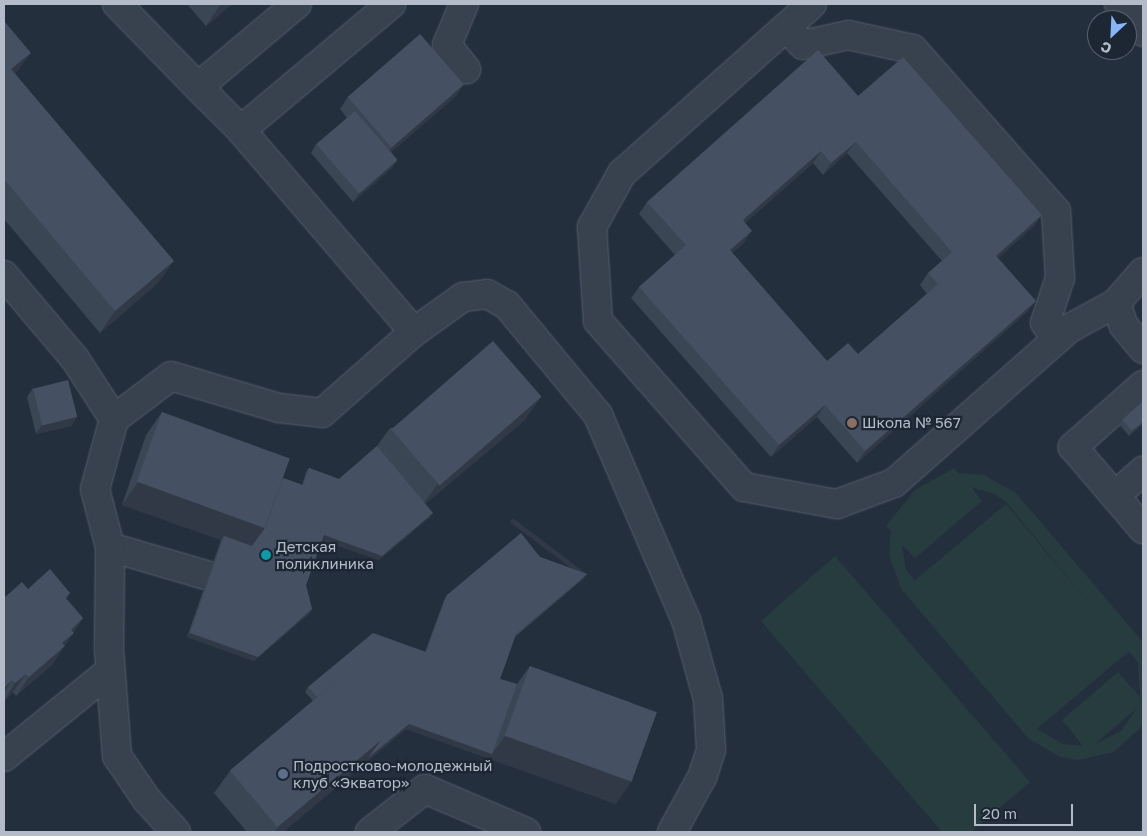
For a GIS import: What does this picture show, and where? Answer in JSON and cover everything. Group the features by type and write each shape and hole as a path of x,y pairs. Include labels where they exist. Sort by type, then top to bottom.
{"street":[{"path":"117,4 241,130 414,332"},
{"path":"198,87 297,4"},
{"path":"241,130 391,4"},
{"path":"464,4 447,45 466,68"},
{"path":"812,4 622,173 592,227 598,321 744,487 837,504 894,483 1057,339 1116,303 1143,272"},
{"path":"1119,4 1143,32"},
{"path":"787,28 803,45 848,35 913,49 1056,211 1060,278 1044,323 1057,339"},
{"path":"4,276 75,359 114,419"},
{"path":"176,832 147,800 117,756 110,671 110,547 95,489 114,419 171,376 279,408 322,413 414,332 463,297 486,294 507,305 598,415 686,620 708,699 711,750 702,778 672,832"},
{"path":"1116,303 1124,326 1143,349"},
{"path":"1143,385 1073,447 1143,529"},
{"path":"1115,496 1143,471"},
{"path":"110,547 206,574"},
{"path":"4,757 110,671"},
{"path":"370,832 425,789 526,832"}],"green space":[{"path":"954,468 959,473 984,475 1016,493 1142,641 1143,725 1114,752 1078,760 1060,757 1028,738 902,590 889,556 891,531 886,526 915,490","holes":["971,487 995,494 1007,503 1138,663 1140,697 1118,672 1062,720 1083,746 1063,744 1037,729 906,570 902,545 915,558 982,501","1137,708 1121,731 1095,744"]},
{"path":"1006,504 1129,651 1037,729 913,582"},
{"path":"835,556 1030,782 971,832 942,832 761,621"}],"building":[{"path":"4,21 31,53 11,69 174,261 115,311 4,179"},
{"path":"420,34 464,85 392,148 348,97"},
{"path":"818,50 858,96 903,57 1042,215 996,256 1036,301 865,451 825,405 779,445 639,287 686,245 647,202","holes":["856,142 952,252 928,273 938,284 858,354 848,343 827,361 730,250 752,231 743,220 821,151 831,163"]},
{"path":"355,111 398,160 359,194 317,144"},
{"path":"493,341 542,397 440,485 391,430"},
{"path":"68,380 77,417 42,426 33,389"},
{"path":"1143,401 1143,422 1132,431 1122,420"},
{"path":"162,412 290,459 264,528 137,482"},
{"name":"Детская поликлиника","path":"377,446 433,513 382,556 324,535 306,585 312,609 258,657 190,633 224,536 252,546 265,528 283,478 303,485 309,468 339,479"},
{"path":"521,533 540,557 587,574 516,634 500,679 517,684 492,754 409,724 368,758 381,740 334,683 317,697 308,687 373,633 426,652 447,595"},
{"path":"50,569 70,593 65,597 83,618 71,630 74,633 62,643 65,646 29,677 26,674 15,683 12,680 4,688 4,598 22,582 28,589"},
{"path":"530,666 657,712 632,782 505,736"},
{"path":"334,683 382,740 277,827 230,770"}],"place":[{"name":"Школа № 567","path":"852,423"},
{"name":"Детская поликлиника","path":"266,555"},
{"name":"Подростково-молодежный клуб «Экватор»","path":"283,774"}]}
